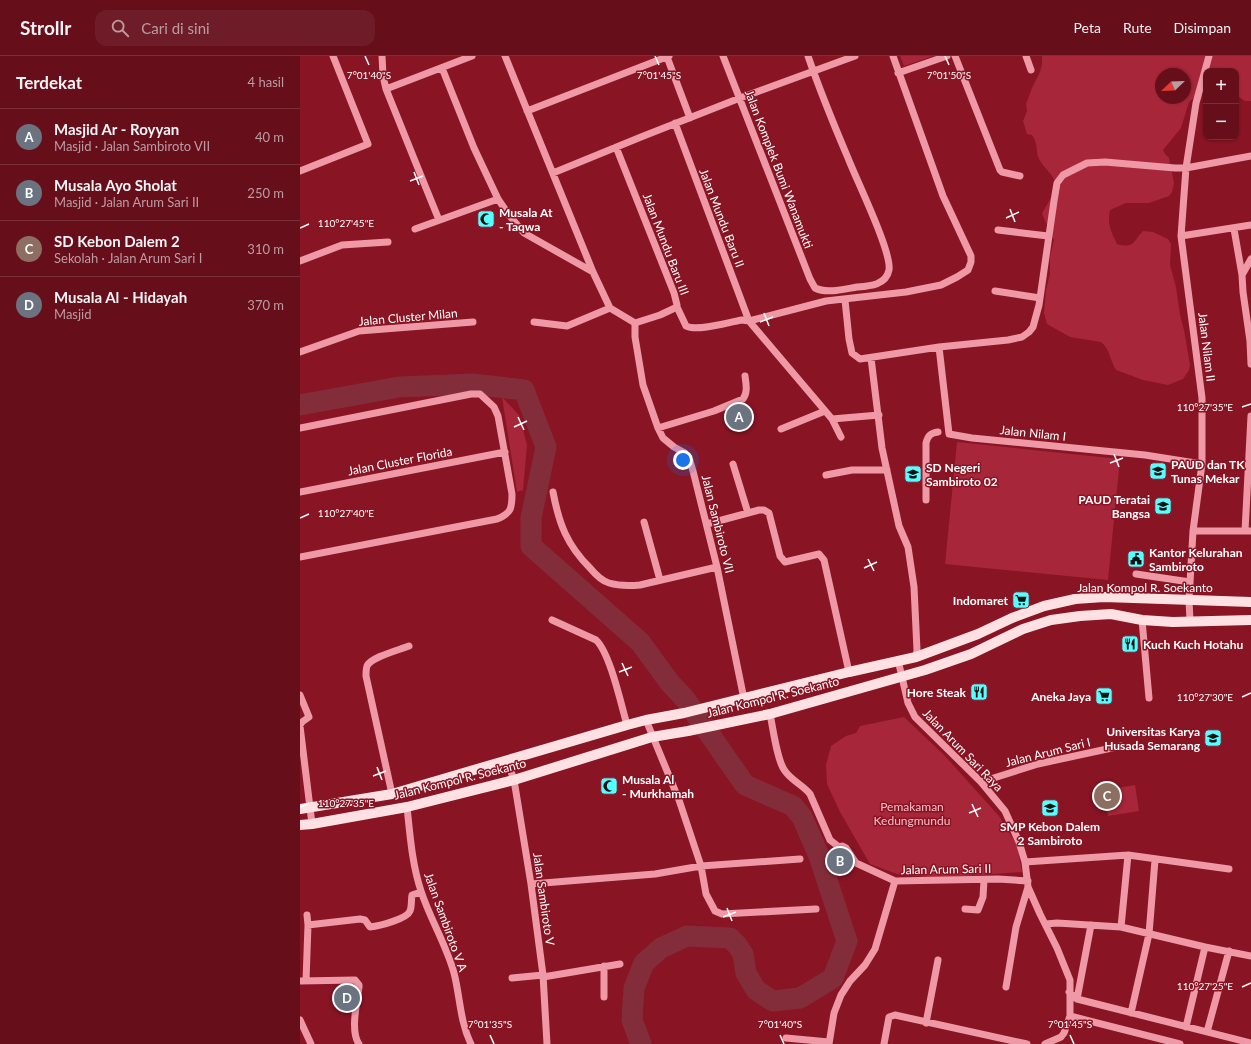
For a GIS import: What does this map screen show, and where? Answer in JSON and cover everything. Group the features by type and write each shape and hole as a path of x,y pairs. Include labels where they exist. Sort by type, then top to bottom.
{"main road":[{"name":"Jalan Kompol R. Soekanto","path":"305,809 392,794 626,725 727,703 898,660 916,657 978,634 1012,618 1044,606 1075,599 1104,597 1251,602"},
{"path":"1104,597 1111,614"},
{"name":"Jalan Kompol R. Soekanto","path":"300,825 407,807 514,780 652,737 770,714 925,670 970,654 1023,629 1051,620 1111,614 1142,620 1173,622 1251,620"}],"street":[{"path":"300,171 368,144 334,56"},
{"path":"382,56 383,76 386,89 440,220"},
{"path":"386,89 472,56"},
{"path":"505,56 593,272 610,308 635,323"},
{"name":"Jalan Komplek Bumi Wanamukti","path":"723,56 815,288 824,291 869,286 880,283 887,276 889,268 886,247 813,72"},
{"path":"808,56 813,72"},
{"path":"553,173 675,123 855,56"},
{"path":"677,307 686,326 690,328 742,320 749,321 826,301 845,300 912,291 940,285 968,270 971,262 971,256 943,196 893,56"},
{"path":"898,73 948,56"},
{"path":"955,56 1000,170 1002,172 1020,176"},
{"path":"1026,56 1031,70"},
{"name":"Jalan Nilam II","path":"1190,621 1189,600 1193,531 1202,464 1202,398 1181,236 1186,168 1196,103 1209,56"},
{"path":"527,111 668,57 690,118"},
{"path":"442,68 474,148 498,199 524,233 593,272"},
{"name":"Jalan Mundu Baru II","path":"675,123 749,321"},
{"name":"Jalan Mundu Baru III","path":"616,147 674,293 677,307 660,315 635,323"},
{"path":"845,300 849,339 852,352 860,359 939,347 1008,340 1022,337 1033,327 1040,305 1048,236 1057,183 1063,175 1087,163 1105,162 1186,168 1251,156"},
{"path":"415,229 498,199"},
{"path":"1181,236 1251,226"},
{"path":"1234,229 1242,275 1250,341 1251,364"},
{"path":"998,230 1048,236"},
{"path":"300,262 342,245 388,242"},
{"path":"1242,275 1251,259"},
{"path":"995,291 1040,298"},
{"path":"534,322 567,326 610,308"},
{"path":"749,321 825,410 832,419 841,437"},
{"name":"Jalan Cluster Milan","path":"300,352 359,331 473,322"},
{"name":"Jalan Sambiroto VII","path":"635,323 635,337 643,385 658,428 663,438 674,447 685,453 690,461 717,567 744,699"},
{"path":"926,500 926,443 932,433 943,433 939,347"},
{"path":"871,358 882,448 899,526 908,547 914,587 916,657"},
{"path":"658,428 714,411 743,399 747,392 745,376"},
{"path":"300,428 471,394 480,394 494,407 498,416 512,494 512,506 509,512 496,519 300,556"},
{"path":"781,429 825,410"},
{"path":"832,419 879,415"},
{"path":"1193,531 1248,531 1251,416"},
{"name":"Jalan Nilam I","path":"943,433 972,438 1145,455 1202,464"},
{"name":"Jalan Cluster Florida","path":"300,492 505,452"},
{"path":"733,464 748,513"},
{"path":"826,475 852,470 887,470"},
{"path":"553,492 556,512 564,533 574,551 596,575 608,583 628,586 717,567"},
{"path":"707,524 764,510 769,513 780,556 785,562 819,554 824,558 849,672"},
{"path":"644,522 660,580"},
{"path":"1136,574 1190,582"},
{"path":"552,620 596,640 601,644 609,664 626,725"},
{"path":"1142,620 1149,698"},
{"path":"392,794 366,676 366,667 375,659 409,646"},
{"name":"Jalan Arum Sari Raya","path":"898,660 908,703 915,717 981,782 1005,811 1019,842 1025,862 1028,884 1040,914 1067,970 1070,980 1070,1016"},
{"path":"300,695 309,717 302,722 300,726 305,809 312,824"},
{"name":"Jalan Arum Sari II","path":"770,714 780,762 784,770 796,783 810,794 830,840 839,847 842,846 846,848 856,862 895,881 984,880 1028,884"},
{"path":"646,720 679,800 701,866 706,894 714,911 722,914 816,909"},
{"name":"Jalan Arum Sari I","path":"981,782 1038,764 1121,746"},
{"name":"Jalan Sambiroto V","path":"507,760 514,780 531,884 543,976 547,1044"},
{"name":"Jalan Sambiroto V A","path":"407,807 414,869 421,892 444,945 454,973 466,1032 471,1044"},
{"path":"1025,862 1128,856 1229,869"},
{"path":"1121,927 1128,856"},
{"path":"531,884 655,874 701,866 800,859"},
{"path":"1131,1013 1149,934 1155,860"},
{"path":"965,909 978,910 983,897 984,880"},
{"path":"786,1038 829,1043 834,1013 841,995 850,981 865,965 875,949 895,881"},
{"path":"1006,987 1016,927 1028,884"},
{"path":"308,925 360,919 365,920 370,927 380,926 406,916 410,912 410,901 412,895 421,892"},
{"path":"307,915 308,925 303,981 355,980 358,983 359,987 355,1035 359,1044"},
{"path":"1046,924 1057,923 1121,927 1205,947 1251,956"},
{"path":"1077,999 1091,925"},
{"path":"1186,1027 1205,947"},
{"path":"1208,1032 1229,951"},
{"path":"926,1023 938,960"},
{"path":"512,978 543,976 620,964"},
{"path":"604,966 604,997"},
{"path":"1069,992 1077,999 1251,1043"},
{"path":"884,1044 890,1016 895,1015 1027,1044"},
{"path":"1045,1044 1061,1037 1064,1034 1070,1016 1180,1044"},
{"path":"300,1020 311,1044"}],"green space":[{"path":"900,56 933,56 904,66"},
{"path":"1042,56 1251,56 1251,101 1245,101 1239,97 1239,68 1203,68 1203,90 1191,100 1191,68 1155,68 1155,104 1188,104 1181,128 1163,150 1169,158 1174,183 1172,192 1169,196 1149,203 1126,203 1110,210 1110,227 1117,244 1130,245 1143,231 1153,232 1168,239 1171,244 1170,265 1176,287 1190,365 1189,370 1183,379 1168,385 1143,380 1116,370 1106,348 1101,342 1070,337 1047,324 1044,313 1046,290 1050,274 1050,257 1054,240 1042,214 1055,186 1052,176 1039,159 1034,139 1032,135 1027,134 1023,121 1027,111 1026,104 1040,72"},
{"path":"502,397 519,415 527,445 523,490 517,492"},
{"path":"957,442 1120,459 1108,580 945,564"},
{"name":"Pemakaman Kedungmundu","path":"904,717 945,756 999,816 1017,845 1022,872 937,878 897,874 870,864 840,812 827,784 826,765 831,746 846,736 856,733 860,726"},
{"path":"1135,785 1139,811 1108,816 1104,790"}],"waterway":[{"path":"300,405 399,387 473,384 524,390 546,447 531,518 531,546 640,642 670,683 685,699 745,785 793,806 802,817 819,856 847,941 833,978 800,998 773,1001 756,990 746,973 743,954 730,938 687,936 661,948 644,963 634,988 632,1020 641,1044"}],"place":[{"name":"Musala At - Taqwa","path":"486,219"},
{"name":"Masjid Ar - Royyan","path":"739,417"},
{"name":"PAUD dan TK Tunas Mekar","path":"1158,471"},
{"name":"SD Negeri Sambiroto 02","path":"913,474"},
{"name":"PAUD Teratai Bangsa","path":"1163,506"},
{"name":"Kantor Kelurahan Sambiroto","path":"1136,559"},
{"name":"Indomaret","path":"1021,600"},
{"name":"Kuch Kuch Hotahu","path":"1130,644"},
{"name":"Hore Steak","path":"979,692"},
{"name":"Aneka Jaya","path":"1104,696"},
{"name":"Universitas Karya Husada Semarang","path":"1213,738"},
{"name":"Musala Al - Murkhamah","path":"609,786"},
{"name":"SD Kebon Dalem 2","path":"1107,796"},
{"name":"SMP Kebon Dalem 2 Sambiroto","path":"1050,808"},
{"name":"Musala Ayo Sholat","path":"840,861"},
{"name":"Musala Al - Hidayah","path":"347,998"}]}
